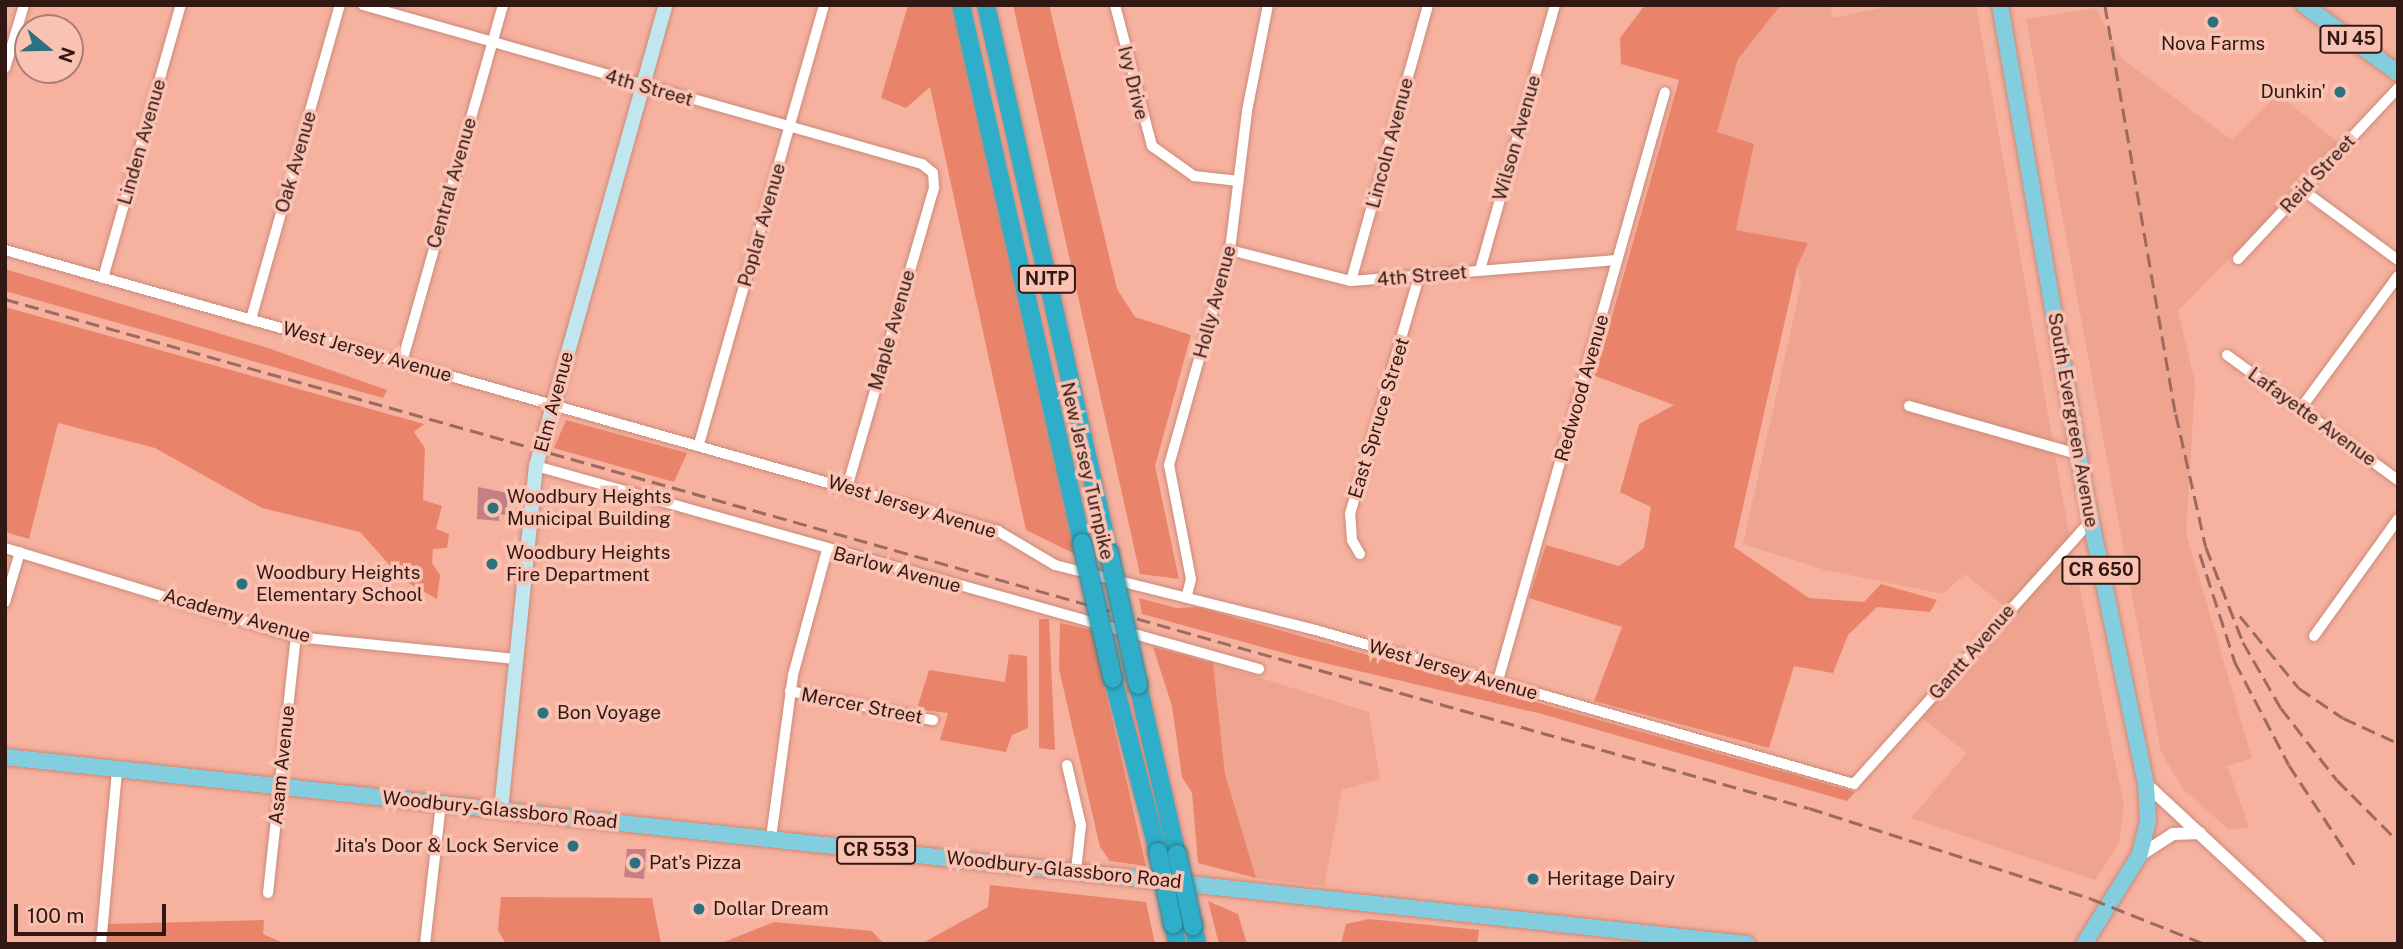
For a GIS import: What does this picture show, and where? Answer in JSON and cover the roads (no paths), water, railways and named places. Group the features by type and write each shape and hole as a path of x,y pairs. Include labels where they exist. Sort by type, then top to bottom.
{"highway":[{"name":"New Jersey Turnpike","path":"961,5 1113,679 1158,852 1177,944"},
{"name":"New Jersey Turnpike","path":"986,5 1197,944"}],"main road":[{"name":"Elm Avenue","path":"501,810 536,466 666,5"},
{"name":"South Evergreen Avenue","path":"2000,5 2078,454 2146,784 2148,821 2139,856 2084,944"},
{"name":"NJ 45","path":"2304,5 2398,72"},
{"name":"Woodbury-Glassboro Road","path":"5,757 1747,944"}],"street":[{"path":"5,68 24,5"},
{"name":"Linden Avenue","path":"103,278 181,5"},
{"name":"Oak Avenue","path":"251,319 340,5"},
{"name":"4th Street","path":"363,5 922,164 933,173"},
{"name":"Central Avenue","path":"402,362 503,5"},
{"name":"Poplar Avenue","path":"699,444 824,5"},
{"name":"Ivy Drive","path":"1115,5 1152,146 1194,176 1239,181"},
{"name":"Holly Avenue","path":"1187,596 1191,579 1169,465 1230,250 1268,5"},
{"name":"Lincoln Avenue","path":"1351,281 1428,5"},
{"name":"Wilson Avenue","path":"1480,271 1555,5"},
{"name":"Reid Street","path":"2238,259 2398,88"},
{"name":"Redwood Avenue","path":"1497,684 1665,92"},
{"name":"Maple Avenue","path":"847,488 934,188 933,173"},
{"path":"2304,191 2398,260"},
{"name":"West Jersey Avenue","path":"5,250 699,444 998,531 1055,565 1187,596 1854,784"},
{"name":"4th Street","path":"1230,250 1351,281 1418,280 1480,271 1617,260"},
{"path":"2301,408 2398,276"},
{"name":"East Spruce Street","path":"1360,554 1352,540 1350,514 1418,280"},
{"name":"Lafayette Avenue","path":"2227,355 2398,480"},
{"path":"1909,407 2078,454"},
{"name":"Barlow Avenue","path":"536,466 827,550 1258,668"},
{"path":"2314,636 2398,519"},
{"name":"Gantt Avenue","path":"1854,784 2091,521"},
{"name":"Academy Avenue","path":"5,548 296,637 516,659"},
{"path":"771,838 790,691 827,550"},
{"path":"5,603 20,552"},
{"name":"Asam Avenue","path":"268,892 296,637"},
{"name":"Mercer Street","path":"790,691 933,720"},
{"path":"1068,765 1081,825 1076,870"},
{"path":"101,944 117,770"},
{"path":"2146,784 2318,944"},
{"path":"425,944 441,803"},
{"path":"2139,856 2173,834 2200,833"}],"railway":[{"path":"2105,5 2176,414 2206,547 2243,642 2281,708 2337,780 2398,841"},
{"path":"5,299 1809,808 2092,899 2205,944"},
{"path":"2200,554 2235,662 2289,765 2357,868"},
{"path":"2240,616 2299,688 2343,718 2398,743"}],"place":[{"name":"Nova Farms","path":"2213,22"},
{"name":"Dunkin'","path":"2340,92"},
{"name":"Woodbury Heights Municipal Building","path":"493,508"},
{"name":"Woodbury Heights Fire Department","path":"492,564"},
{"name":"Woodbury Heights Elementary School","path":"242,584"},
{"name":"Bon Voyage","path":"543,713"},
{"name":"Jita's Door & Lock Service","path":"573,846"},
{"name":"Pat's Pizza","path":"635,863"},
{"name":"Heritage Dairy","path":"1533,879"},
{"name":"Dollar Dream","path":"699,909"}]}
